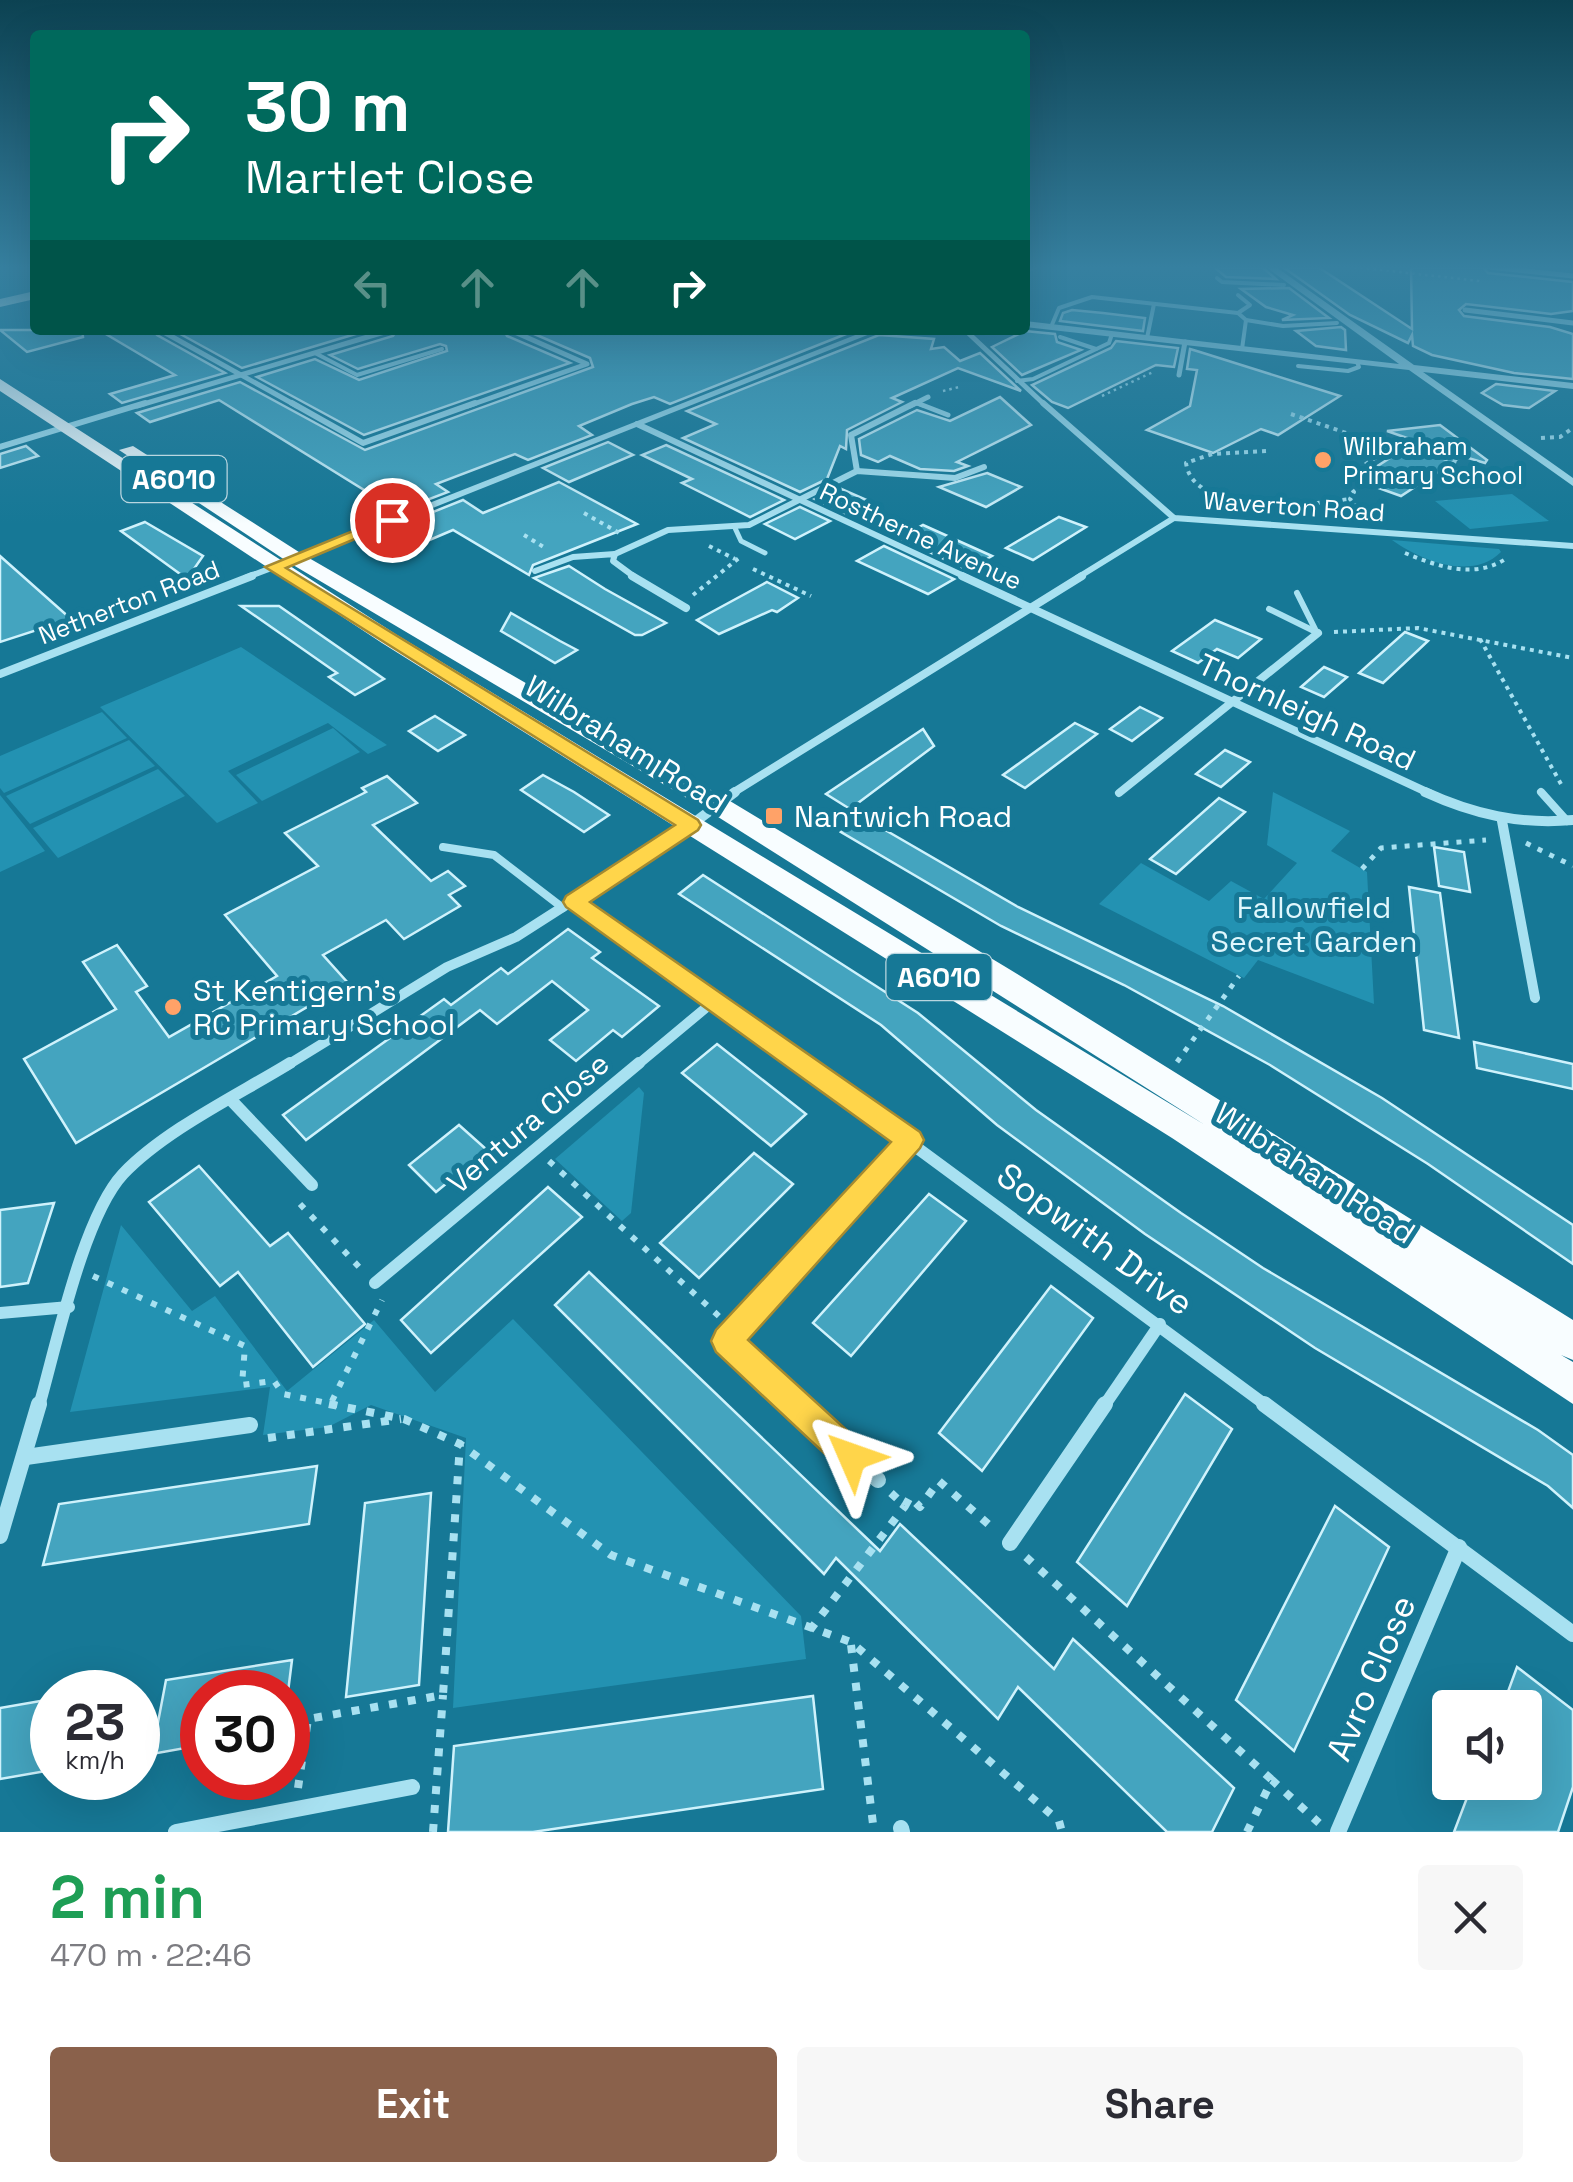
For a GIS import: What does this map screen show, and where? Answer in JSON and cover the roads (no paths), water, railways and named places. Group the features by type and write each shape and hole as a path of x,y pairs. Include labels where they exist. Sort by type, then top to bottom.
{"highway":[{"name":"Wilbraham Road","path":"0,367 284,563 716,804 1163,1080 1234,1142 1573,1385"},
{"name":"Wilbraham Road","path":"0,384 691,825 1573,1341"}],"street":[{"path":"200,352 363,443 586,364 560,352"},
{"path":"284,563 819,352"},
{"name":"Waverton Road","path":"988,352 1174,518 1573,546"},
{"path":"1179,375 1183,352"},
{"path":"1273,352 1573,386"},
{"path":"1390,352 1573,483"},
{"path":"0,448 315,353"},
{"path":"856,471 851,435 928,397"},
{"name":"Rostherne Avenue","path":"637,424 1030,608"},
{"path":"796,500 856,471 955,478 984,468"},
{"name":"Rostherne Avenue","path":"615,554 668,530 750,526 796,500"},
{"path":"0,1536 96,1218 122,1175 167,1138 447,967 516,937 568,905 691,825 716,804 1174,518"},
{"path":"535,570 573,557 615,554 613,562 621,570 683,606"},
{"name":"Netherton Road","path":"0,674 284,563"},
{"name":"Thornleigh Road","path":"1030,608 1449,803 1502,821 1539,825 1570,821"},
{"path":"1119,793 1318,633"},
{"path":"1502,821 1535,998"},
{"name":"Sopwith Drive","path":"568,905 714,1001 910,1140 1573,1634"},
{"name":"Ventura Close","path":"374,1283 714,1001"},
{"path":"230,1100 312,1186"},
{"path":"878,1480 726,1341 910,1140"},
{"path":"0,1313 69,1307"},
{"path":"1010,1543 1160,1324"},
{"path":"26,1457 250,1425"},
{"name":"Avro Close","path":"1338,1832 1459,1547"},
{"path":"176,1832 412,1787"}],"lane":[{"path":"315,353 357,375 431,352"},
{"path":"1017,381 1034,379 1089,352"},
{"path":"1298,366 1348,371 1359,367 1357,362"},
{"path":"916,403 948,415"},
{"path":"735,528 741,541 764,552"},
{"path":"1297,594 1318,633"},
{"path":"1269,608 1318,633"},
{"path":"1542,792 1570,821"},
{"path":"442,847 494,855 568,905"}],"place":[{"name":"Wilbraham Primary School","path":"1323,460"},
{"name":"Nantwich Road","path":"774,816"},
{"name":"St Kentigern's RC Primary School","path":"173,1007"}],"park label":[{"name":"Fallowfield Secret Garden","path":"1314,924"}]}
